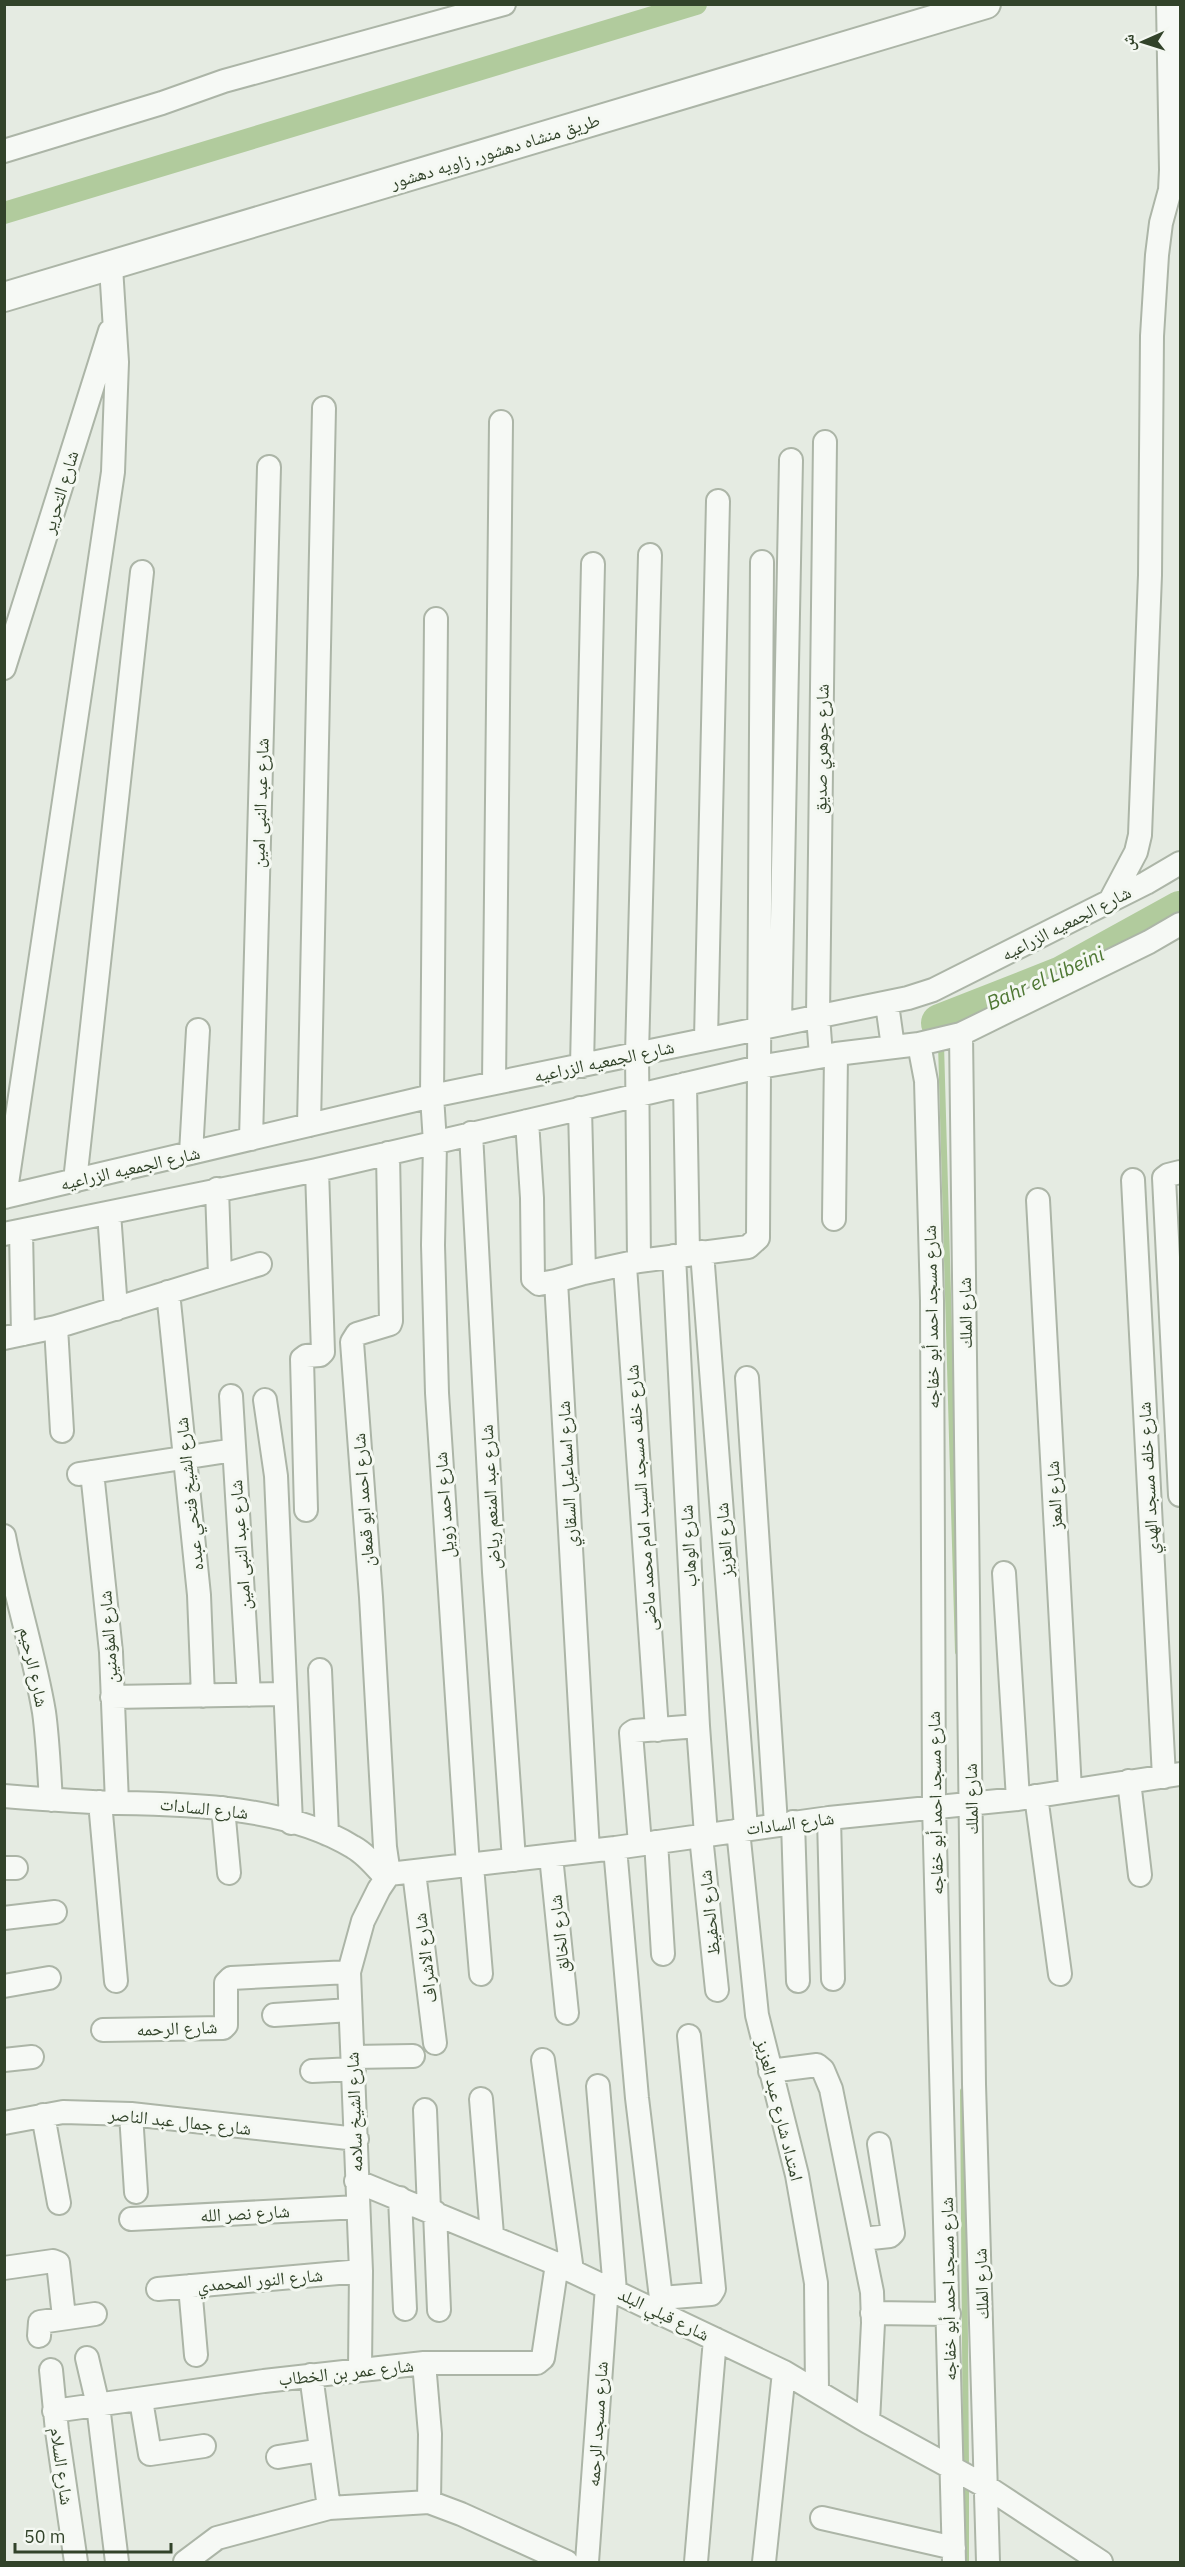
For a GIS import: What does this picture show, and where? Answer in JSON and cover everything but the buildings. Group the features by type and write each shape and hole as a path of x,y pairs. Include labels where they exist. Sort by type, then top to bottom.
{"street":[{"path":"4,151 162,103 224,81 504,4"},
{"name":"طريق منشاه دهشور, زاويه دهشور","path":"4,297 111,267 986,4"},
{"path":"1110,901 1136,852 1140,836 1150,575 1152,336 1157,255 1161,223 1170,190 1171,170 1168,4"},
{"path":"5,1197 113,471 117,406 115,316 111,267"},
{"name":"شارع التحرير","path":"5,667 115,316"},
{"path":"309,1125 324,408"},
{"path":"494,1083 501,422"},
{"name":"شارع جوهري صديق","path":"825,442 818,1016 829,1055 834,1219"},
{"path":"527,1121 533,1279 538,1284 688,1254 748,1247 758,1238 759,1067 770,1026 791,460"},
{"name":"شارع عبد النبى امين","path":"251,1140 269,467"},
{"path":"706,1039 718,501"},
{"name":"شارع خلف مسجد السيد امام محمد ماضى","path":"650,555 632,1264 657,1730"},
{"path":"762,562 770,1026"},
{"path":"582,1066 593,564"},
{"path":"75,1181 142,572"},
{"name":"شارع احمد زويل","path":"436,619 432,1096 435,1143 433,1245 437,1393 470,1866 481,1974"},
{"name":"شارع الجمعيه الزراعيه","path":"5,1197 432,1096 818,1016 887,1004 933,990 1180,863"},
{"path":"260,1263 56,1327 14,1336 13,1233 317,1170 759,1067 829,1055 919,1044 961,1035 1149,942 1180,924"},
{"path":"887,1004 893,1047"},
{"path":"191,1153 198,1030"},
{"name":"شارع الملك","path":"961,1035 969,1805 975,2084 968,2477 988,2562"},
{"name":"شارع مسجد احمد أبو خفاجه","path":"919,1044 926,1081 932,1301 938,1806 948,2314 968,2477 954,2555"},
{"name":"شارع العزيز","path":"685,1084 688,1254 742,1829"},
{"path":"580,1108 584,1273"},
{"name":"شارع عبد المنعم رياض","path":"471,1133 494,1572 514,1860"},
{"name":"شارع احمد ابو قمعان","path":"388,1153 391,1321 390,1324 357,1334 352,1342 371,1597 385,1847 397,1874"},
{"path":"306,1510 302,1359 306,1356 322,1355 323,1352 317,1170"},
{"path":"1180,1172 1164,1178 1180,1495"},
{"name":"شارع خلف مسجد الهدي","path":"1133,1180 1172,1775"},
{"path":"217,1189 220,1276"},
{"name":"شارع المعز","path":"1038,1200 1070,1790"},
{"path":"109,1213 116,1309"},
{"name":"شارع الوهاب","path":"688,1254 698,1726 704,1836"},
{"name":"شارع اسماعيل السقاري","path":"556,1281 588,1851"},
{"name":"شارع الشيخ فتحي عبده","path":"168,1292 199,1595 203,1696"},
{"path":"56,1327 62,1431"},
{"path":"747,1378 798,1981"},
{"name":"شارع عبد النبى امين","path":"231,1396 249,1695"},
{"path":"266,1400 276,1476 291,1822"},
{"path":"184,1458 234,1450"},
{"name":"شارع المؤمنين","path":"116,1981 108,1802 112,1697 108,1617 85,1473 184,1458"},
{"name":"شارع الرحيم","path":"4,1536 11,1576 44,1713 51,1800"},
{"path":"1004,1573 1027,1798 1060,1974"},
{"path":"320,1670 327,1834"},
{"path":"112,1697 285,1694"},
{"path":"663,1954 631,1733 698,1726"},
{"name":"شارع السادات","path":"4,1796 51,1800 151,1802 223,1808 291,1822 327,1834 354,1847 397,1874 615,1848 785,1823 1027,1798 1172,1775"},
{"path":"1129,1781 1140,1875"},
{"path":"223,1808 229,1873"},
{"path":"829,1818 833,1979"},
{"name":"امتداد شارع عبد العزيز","path":"742,1829 753,1984 770,2071 797,2175 816,2283 817,2391"},
{"name":"شارع الحفيظ","path":"704,1836 717,1990"},
{"path":"615,1848 637,2098 661,2306 711,2294 714,2289 689,2036"},
{"name":"شارع الخالق","path":"550,1856 567,2013"},
{"name":"شارع الشيخ سلامه","path":"360,2370 361,2271 349,1972 363,1921 397,1874"},
{"name":"شارع الاشراف","path":"397,1874 435,2043"},
{"path":"4,1918 55,1912"},
{"name":"شارع الرحمه","path":"102,2030 223,2028 226,2027 226,1983 231,1978 349,1972"},
{"path":"4,1986 49,1978"},
{"path":"274,2014 350,2010"},
{"path":"312,2071 413,2056"},
{"path":"4,2060 32,2057"},
{"path":"543,2060 564,2267"},
{"path":"770,2071 817,2065 823,2070 836,2105 872,2292 868,2422"},
{"name":"شارع مسجد الرحمه","path":"587,2562 611,2288 598,2086"},
{"path":"481,2099 492,2235"},
{"path":"425,2110 439,2310"},
{"name":"شارع جمال عبد الناصر","path":"4,2124 63,2112 131,2114 357,2139"},
{"path":"131,2114 136,2192"},
{"path":"43,2115 59,2203"},
{"path":"862,2239 890,2236 893,2233 879,2144"},
{"name":"شارع قبلي البلد","path":"356,2181 492,2235 611,2288 661,2306 715,2339 784,2372 968,2477 1101,2562"},
{"path":"400,2198 405,2309"},
{"name":"شارع نصر الله","path":"131,2219 358,2207"},
{"path":"4,2268 53,2261 58,2263 64,2317"},
{"name":"شارع عمر بن الخطاب","path":"54,2411 311,2375 424,2363 541,2361 564,2267"},
{"name":"شارع النور المحمدي","path":"158,2289 361,2271"},
{"path":"190,2286 196,2355"},
{"path":"872,2313 948,2314"},
{"path":"39,2336 40,2322 95,2314"},
{"path":"696,2562 715,2339"},
{"path":"87,2358 98,2405 117,2562"},
{"path":"424,2363 429,2434 429,2502"},
{"name":"شارع السلام","path":"51,2370 54,2411 76,2562"},
{"path":"764,2562 784,2372"},
{"path":"311,2375 329,2508"},
{"path":"141,2400 150,2454 204,2446"},
{"path":"278,2457 321,2450"},
{"path":"185,2562 217,2538 329,2508 429,2502 567,2562"},
{"path":"822,2518 954,2555"}],"waterway":[{"path":"4,213 696,4"},
{"name":"Bahr el Libeini","path":"940,1023 1062,975 1180,910"},
{"path":"941,1044 958,1652"},
{"path":"963,2091 966,2468"},
{"path":"966,2481 966,2562"}]}
